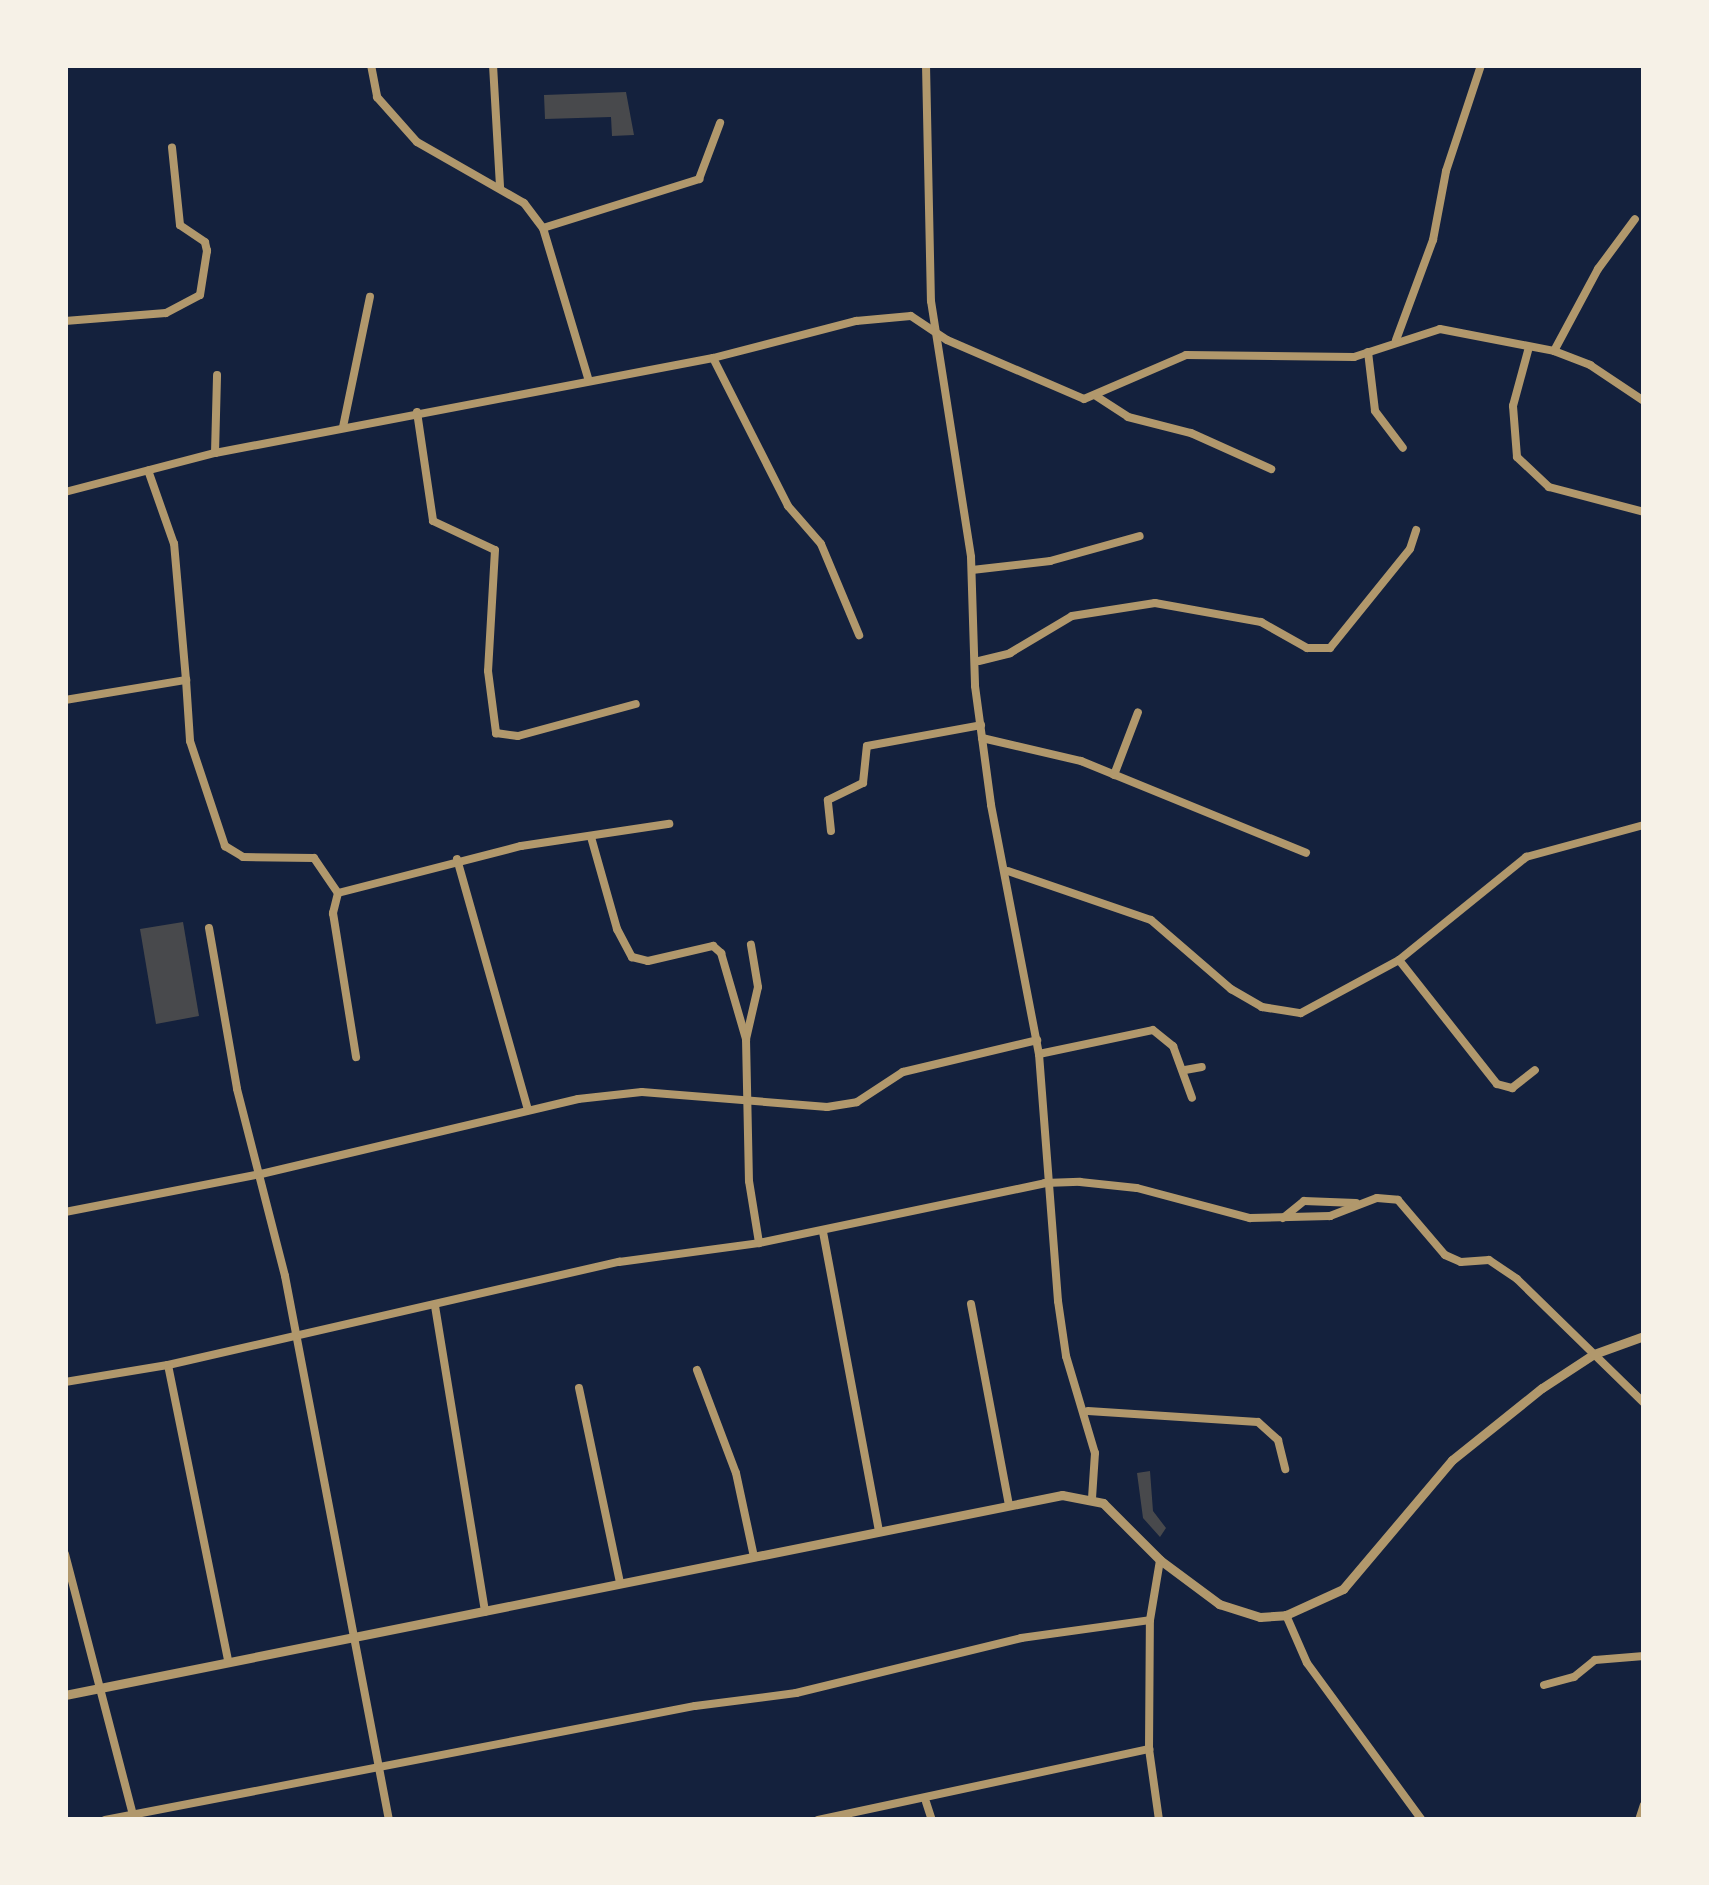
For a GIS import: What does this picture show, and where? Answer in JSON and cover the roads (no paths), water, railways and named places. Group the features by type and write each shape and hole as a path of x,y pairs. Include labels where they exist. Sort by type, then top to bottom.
{"street":[{"path":"370,65 376,97 416,142 524,203 543,228 588,378"},
{"path":"493,65 500,188"},
{"path":"926,65 936,330 972,570 980,724 1037,1040 1045,1183 1066,1356 1088,1411 1095,1453 1092,1498"},
{"path":"1396,340 1432,240 1446,172 1480,65"},
{"path":"543,228 700,179 720,123"},
{"path":"65,321 166,313 200,295 206,242 180,226 172,147"},
{"path":"1554,351 1598,268 1635,219"},
{"path":"343,427 370,298"},
{"path":"65,492 215,452 588,378 713,358 856,321 911,316 1073,398 1096,396 1186,355 1251,352 1310,360 1368,352 1440,329 1554,351 1590,364 1644,400"},
{"path":"1530,347 1512,406 1517,458 1549,487 1644,512"},
{"path":"1368,352 1374,411 1403,448"},
{"path":"713,358 788,506 821,544 858,635"},
{"path":"215,452 216,375"},
{"path":"1096,396 1128,417 1191,433 1270,469"},
{"path":"418,412 433,522 494,550 488,671 496,733 518,736 636,704"},
{"path":"148,470 174,544 190,741 226,846 243,858 314,858 338,893 333,914 356,1057"},
{"path":"979,660 1010,653 1072,616 1155,603 1261,622 1307,648 1330,648 1410,549 1416,530"},
{"path":"972,570 1050,561 1140,536"},
{"path":"65,700 186,680"},
{"path":"1114,774 1138,712"},
{"path":"832,830 828,800 863,784 867,746 980,724"},
{"path":"982,738 1114,774 1306,853"},
{"path":"338,893 458,859 669,824"},
{"path":"1008,871 1151,920 1262,1007 1310,1010 1399,960 1526,857 1644,825"},
{"path":"591,837 617,929 632,958 648,961 716,947 746,1039"},
{"path":"458,859 528,1110"},
{"path":"209,928 236,1089 261,1174 355,1636 388,1820"},
{"path":"751,945 758,987 746,1039 746,1102 759,1243"},
{"path":"1399,960 1497,1084 1512,1088 1535,1070"},
{"path":"1039,1054 1152,1030 1166,1036 1185,1070 1192,1098"},
{"path":"65,1212 261,1174 528,1110 642,1092 746,1102 857,1102 903,1072 1037,1040"},
{"path":"1185,1070 1202,1068"},
{"path":"65,1382 168,1366 619,1262 823,1232 1045,1183 1108,1183 1227,1215 1330,1216 1360,1203"},
{"path":"1283,1218 1304,1200 1398,1200 1445,1256 1496,1264 1644,1403"},
{"path":"823,1232 879,1531"},
{"path":"971,1304 1009,1505"},
{"path":"435,1306 485,1612"},
{"path":"65,1695 1062,1494 1092,1498 1130,1526 1160,1560 1219,1604 1260,1616 1286,1615 1343,1589 1452,1460 1594,1354 1644,1336"},
{"path":"168,1366 228,1660"},
{"path":"697,1370 736,1474 754,1557"},
{"path":"578,1388 620,1584"},
{"path":"1088,1411 1258,1422 1278,1440 1285,1469"},
{"path":"65,1554 104,1687 134,1816"},
{"path":"1159,1820 1149,1749 1150,1620 1160,1560"},
{"path":"1286,1615 1307,1663 1422,1820"},
{"path":"105,1820 694,1706 796,1693 1022,1638 1150,1620"},
{"path":"1544,1685 1574,1677 1596,1660 1644,1656"},
{"path":"818,1820 926,1802 982,1782 1149,1749"},
{"path":"926,1802 932,1820"},
{"path":"1639,1820 1644,1805"}]}
